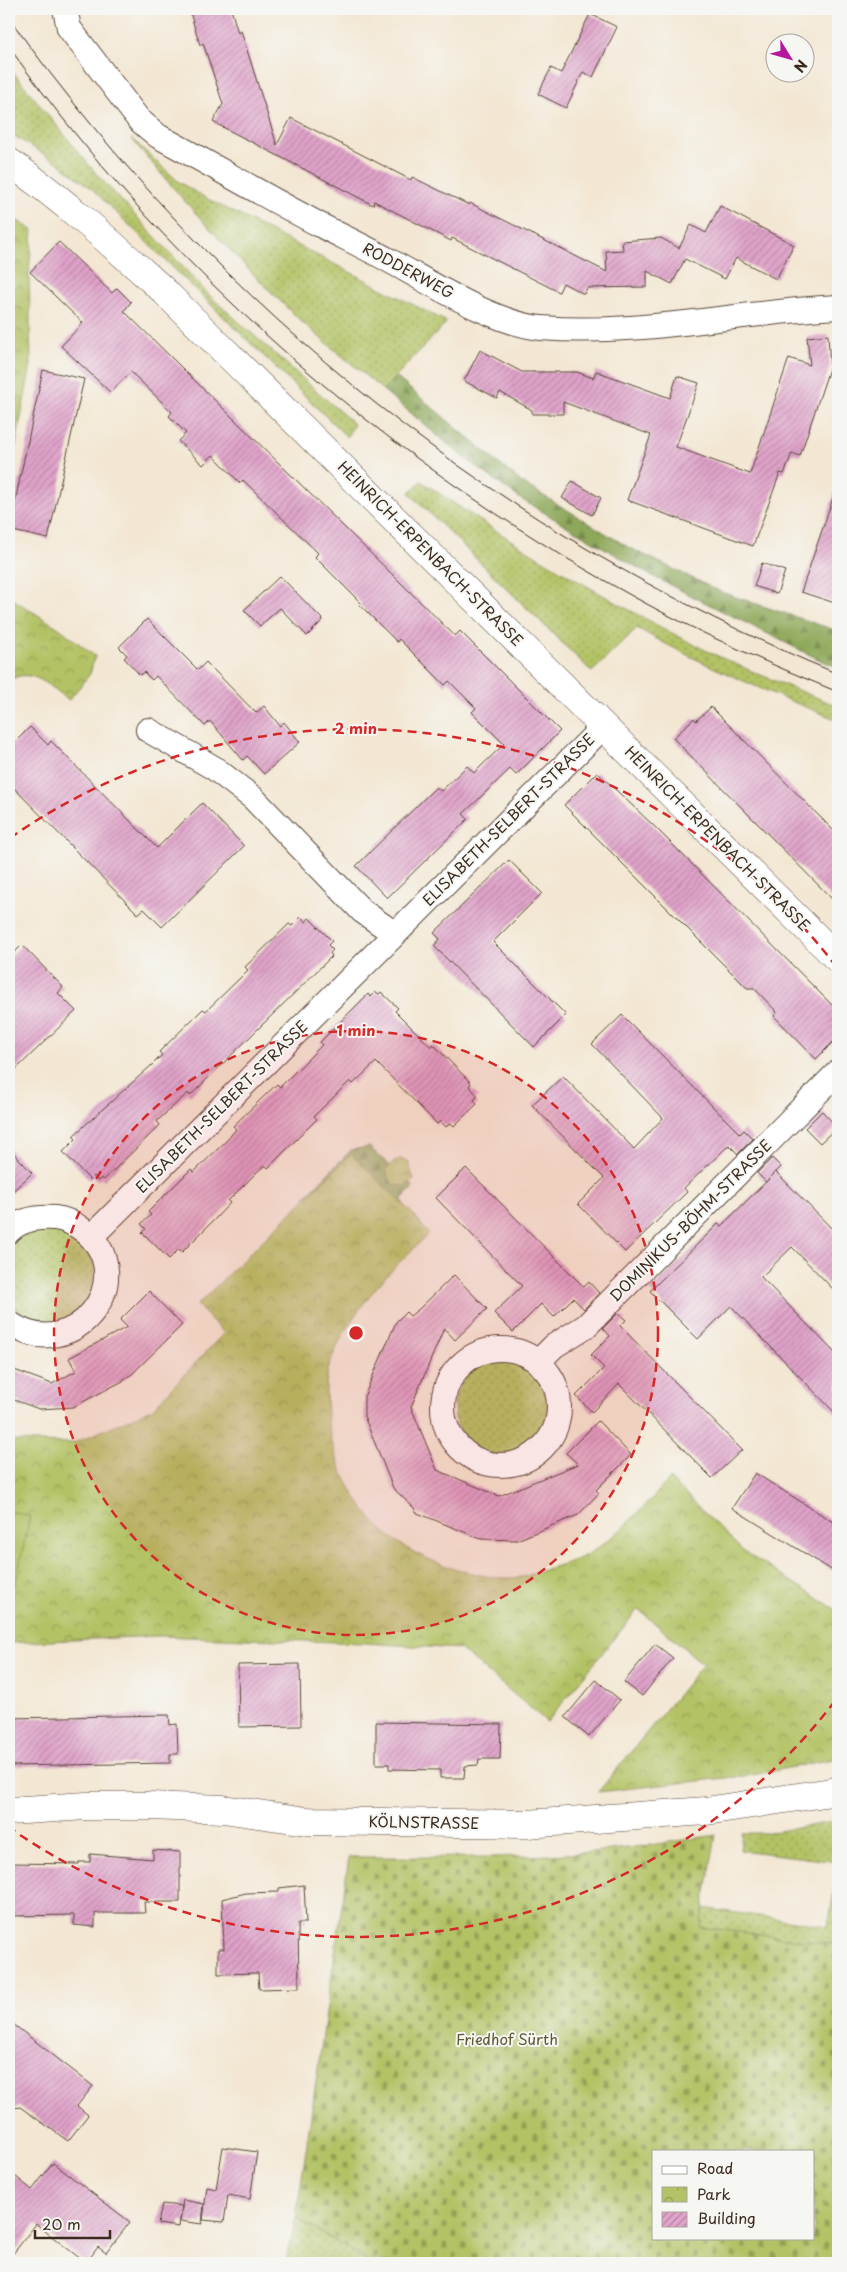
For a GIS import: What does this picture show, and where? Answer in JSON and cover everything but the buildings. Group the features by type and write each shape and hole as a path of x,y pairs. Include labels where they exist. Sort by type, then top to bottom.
{"street":[{"name":"RODDERWEG","path":"65,9 69,28 139,120 158,136 391,261 432,286 501,317 540,328 611,329 654,326 809,308 838,307"},
{"name":"HEINRICH-ERPENBACH-STRASSE","path":"9,162 86,220 163,290 838,959"},
{"name":"ELISABETH-SELBERT-STRASSE","path":"91,1237 603,727"},
{"path":"148,730 214,768 252,798 362,911 395,934"},
{"name":"DOMINIKUS-BÖHM-STRASSE","path":"538,1362 554,1346 586,1326 838,1072"},
{"path":"9,1231 27,1220 51,1218 74,1224 91,1237 104,1261 106,1278 103,1294 97,1309 86,1321 72,1331 56,1336 40,1336 24,1332 9,1324"},
{"path":"496,1349 511,1350 525,1354 538,1362 548,1373 556,1387 559,1402 558,1418 554,1433 545,1446 533,1456 519,1463 504,1466 488,1464 474,1459 461,1450 449,1432 443,1410 444,1396 449,1382 457,1369 468,1359 496,1349"},
{"name":"KÖLNSTRASSE","path":"9,1812 86,1806 150,1806 223,1809 307,1821 527,1824 706,1810 838,1791"}],"green space":[{"path":"9,67 94,171 212,298 354,424 347,437 91,188 57,162 9,133 9,98 13,89 9,80"},
{"path":"131,138 179,182 202,196 447,322 383,390 302,322 258,279 202,220"},
{"path":"9,216 33,230 29,272 31,365 9,480"},
{"path":"396,377 521,482 630,548 721,592 838,631 838,667 822,661 650,575 519,498 462,456 383,390"},
{"path":"421,481 521,546 589,587 695,645 730,662 838,706 838,720 761,689 637,628 592,672 409,493"},
{"path":"9,597 59,628 95,656 90,674 69,700 48,684 33,677 17,677 9,681"},
{"path":"369,1147 414,1187 402,1199 405,1209 307,1206 305,1197 351,1150"},
{"path":"351,1154 411,1212 429,1234 385,1278 358,1311 337,1347 329,1366 326,1397 329,1431 333,1448 346,1480 364,1510 387,1534 405,1547 424,1557 444,1565 478,1574 500,1578 514,1578 527,1576 586,1555 609,1540 670,1479 743,1551 838,1611 838,1758 753,1775 598,1792 703,1664 638,1609 547,1722 460,1649 365,1643 157,1636 9,1643 9,1441 74,1443 152,1409 224,1333 197,1305"},
{"path":"401,1159 408,1161 414,1180 405,1186 394,1185 388,1177 386,1169 394,1161"},
{"path":"56,1225 83,1240 96,1269 89,1301 63,1323 33,1322 20,1317 9,1308 9,1242 25,1229"},
{"path":"492,1361 510,1361 535,1374 545,1390 548,1408 545,1426 535,1442 510,1455 492,1455 467,1442 454,1417 454,1399 467,1374"},
{"path":"9,1511 30,1516 15,1586 9,1585"},
{"path":"838,1821 838,1862 740,1850 742,1833 767,1833"},
{"name":"Friedhof Sürth","path":"716,1835 700,1927 838,1945 838,2263 372,2263 296,2218 349,1857 552,1855 648,1845"},
{"path":"838,1868 838,1945 700,1928 703,1908 828,1926"},
{"path":"296,2218 372,2263 286,2263"}],"tram line":[{"path":"9,18 92,125 181,225 276,318 377,404 484,483 597,555 715,618 838,674"},
{"path":"9,47 75,133 146,215 221,293 301,366 385,434 473,498 564,557 680,621 747,653 838,692"}]}
